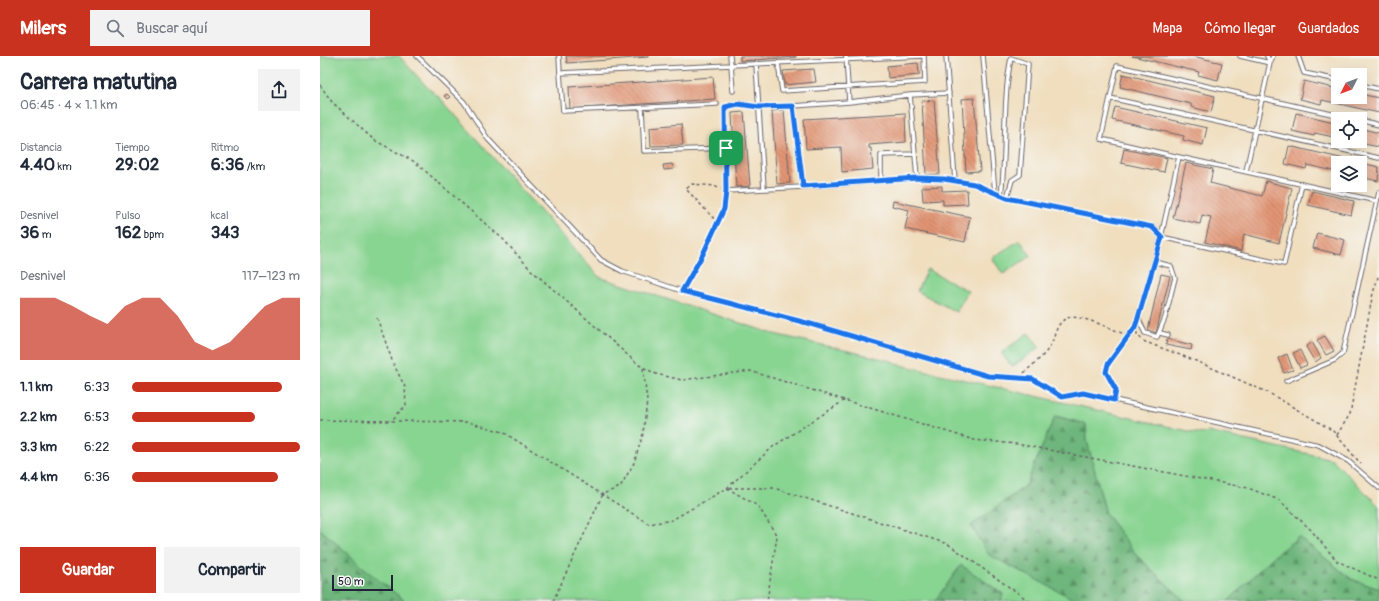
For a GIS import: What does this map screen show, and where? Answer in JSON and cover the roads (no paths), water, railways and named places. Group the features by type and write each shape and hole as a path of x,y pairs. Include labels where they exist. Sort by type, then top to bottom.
{"lane":[{"path":"417,56 464,102 488,139 601,260 622,271 682,291 807,323 988,376 1033,379 1062,397 1083,393 1319,446 1348,461 1372,484 1379,488"},
{"path":"559,56 563,111 717,104"},
{"path":"730,56 733,91"},
{"path":"560,73 778,63 846,58 923,56 925,82 782,90 778,63"},
{"path":"946,56 955,181"},
{"path":"983,56 995,193"},
{"path":"1240,56 1270,63"},
{"path":"1246,171 1270,63 1270,56"},
{"path":"1298,56 1304,73 1331,79"},
{"path":"846,58 849,102"},
{"path":"1000,195 1004,173 1008,74 1011,58 1028,64 1020,174 1012,180 1007,198"},
{"path":"756,64 764,189"},
{"path":"1331,114 1117,66 1101,139 1377,201"},
{"path":"1367,86 1379,89"},
{"path":"949,92 793,106 759,107 738,104 725,107 726,191 917,178 955,181 974,184 1007,198 1152,227 1162,237 1284,264 1302,184"},
{"path":"910,95 917,178"},
{"path":"1110,98 1379,158"},
{"path":"793,106 803,186"},
{"path":"642,108 644,152 726,148"},
{"path":"1367,122 1379,125"},
{"path":"881,180 881,155 915,154"},
{"path":"1155,262 1171,266 1175,278 1160,333 1157,337 1145,333 1138,318 1162,237 1179,157"},
{"path":"1286,381 1335,360 1343,353 1379,192"},
{"path":"1160,333 1168,335"}]}
